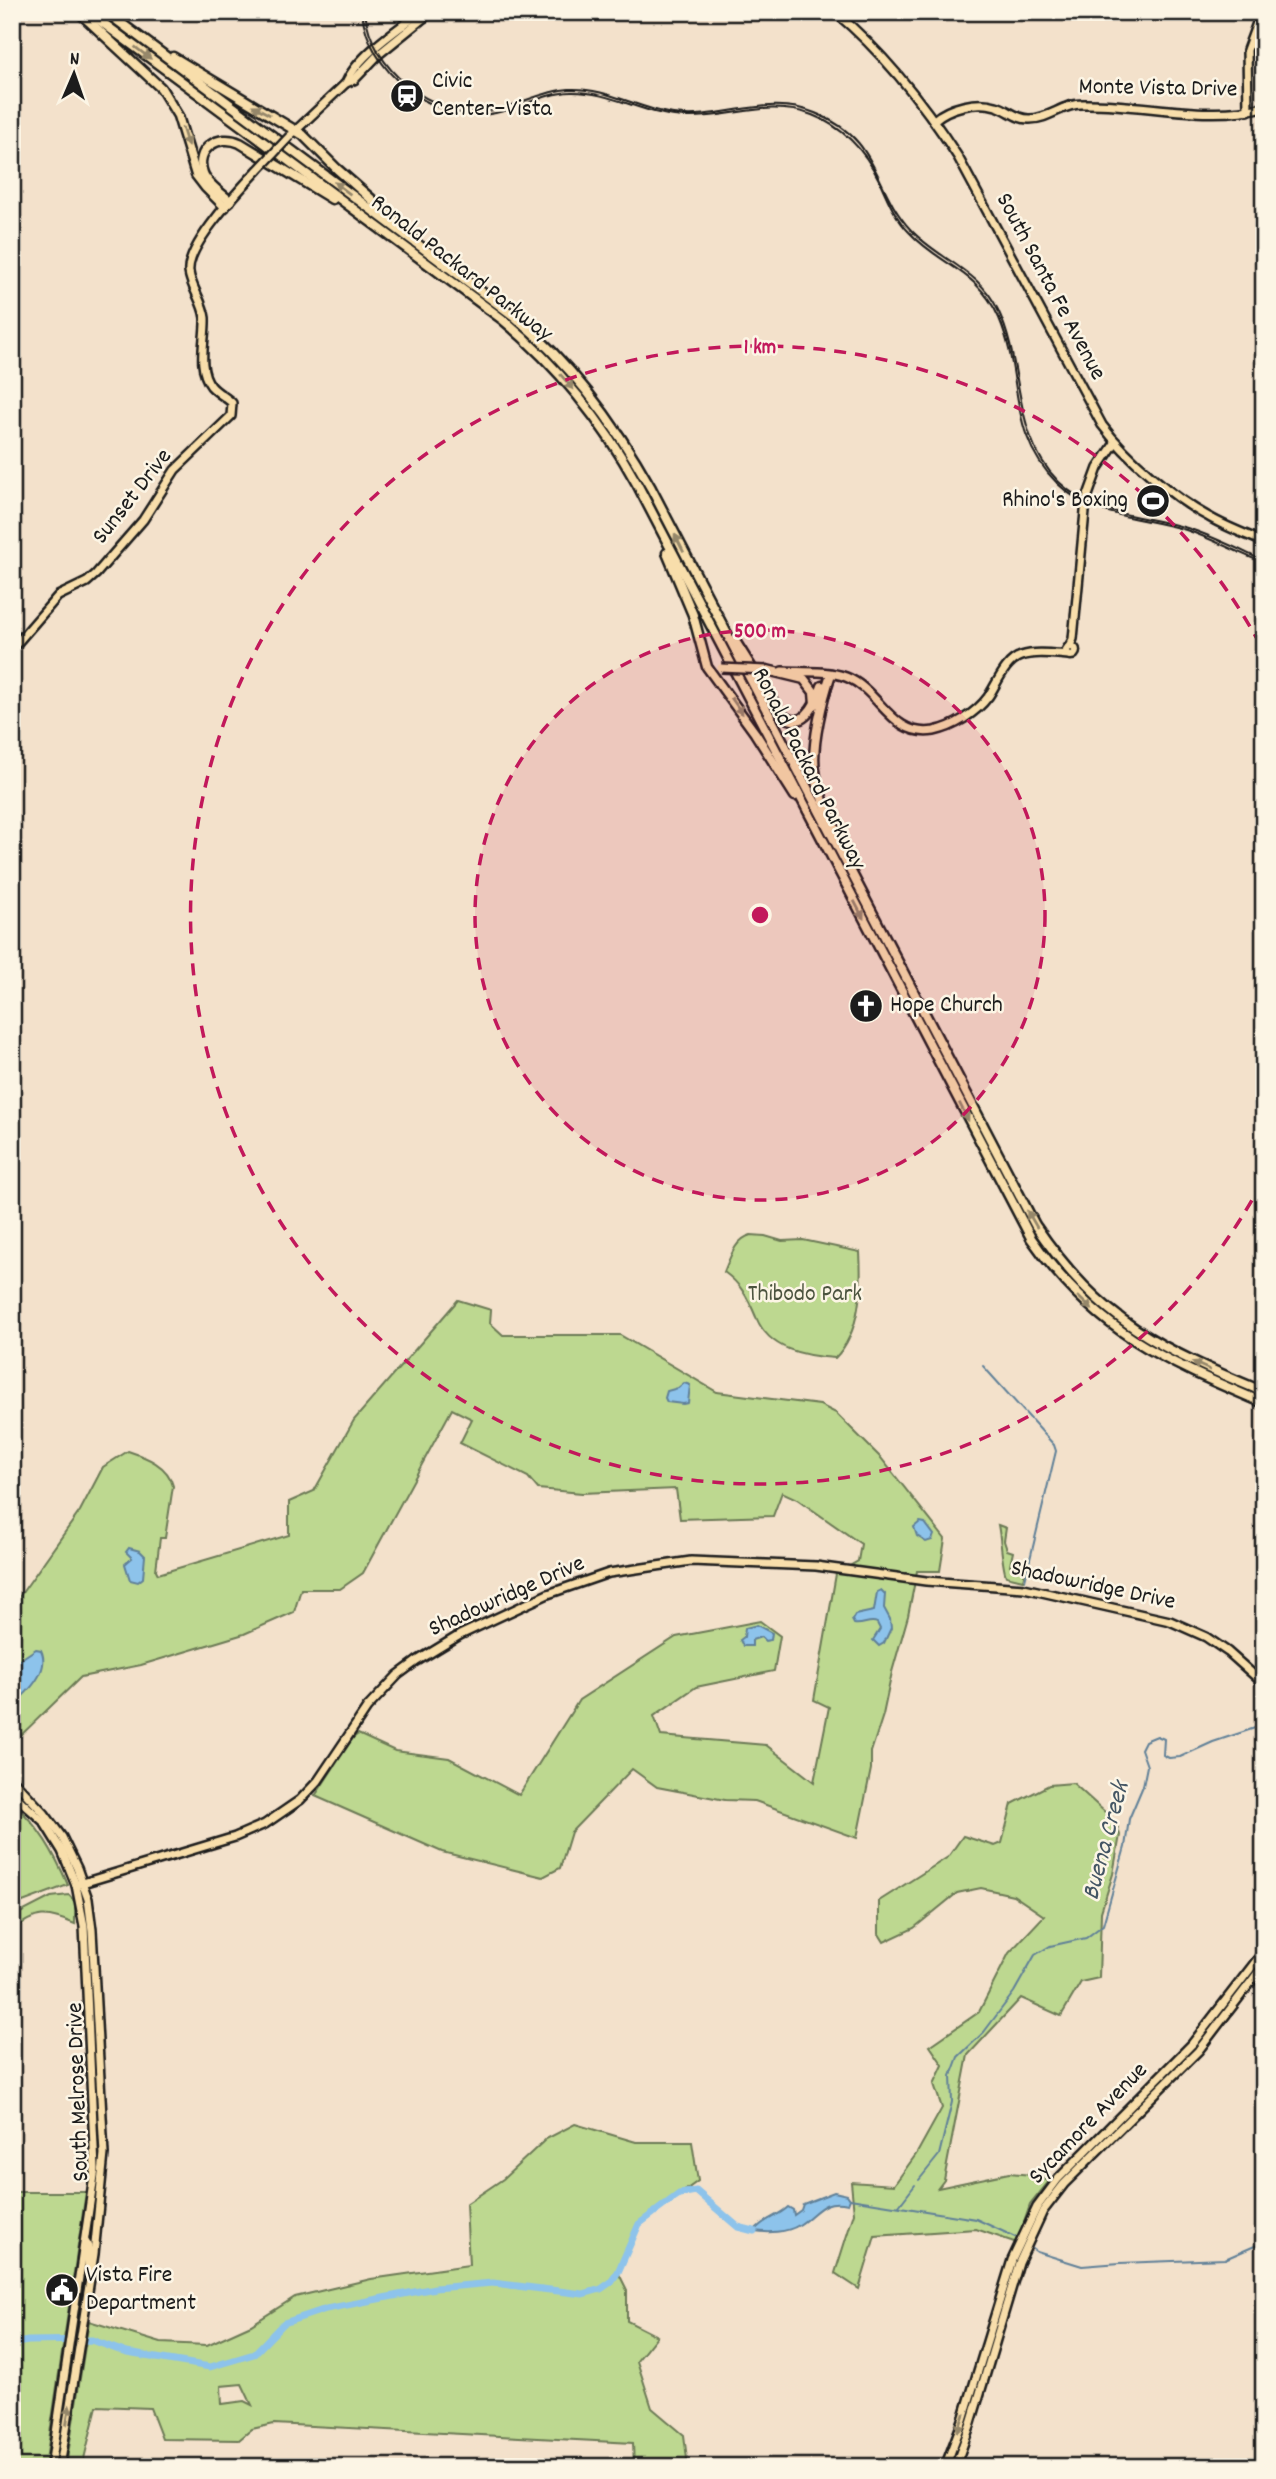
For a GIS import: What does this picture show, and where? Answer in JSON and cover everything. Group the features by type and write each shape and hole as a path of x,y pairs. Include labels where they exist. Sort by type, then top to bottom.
{"highway":[{"path":"79,12 161,88 178,116 196,175 206,188 228,204"},
{"name":"Ronald Packard Parkway","path":"88,12 502,319 562,376 610,438 1031,1238 1050,1265 1102,1318 1142,1347 1179,1367 1264,1403"},
{"path":"109,15 293,133 436,258"},
{"name":"Ronald Packard Parkway","path":"109,15 514,316 539,338 594,398 639,467 1024,1205 1054,1252 1084,1287 1131,1328 1180,1356 1264,1392"},
{"path":"228,204 207,180 201,164 203,154 209,146 225,139 240,143 381,230"},
{"path":"662,534 663,544 696,624 707,667 755,733 828,849"},
{"path":"716,613 782,715 797,719 807,716 829,674"},
{"path":"767,670 806,681 815,696 812,710"},
{"path":"829,674 814,764 817,782 846,852 849,870"}],"main road":[{"path":"346,83 375,47 421,12"},
{"path":"346,83 354,80 379,54 431,12"},
{"name":"South Santa Fe Avenue","path":"835,12 885,59 934,120 958,157 1102,425 1115,443 1185,503 1224,525 1264,542"},
{"path":"1248,111 1247,50 1261,12"},
{"name":"Sunset Drive","path":"12,649 58,596 87,582 96,574 143,520 175,470 231,416 232,404 210,385 204,369 204,314 189,270 190,262 201,240 228,204 293,133 346,83"},
{"name":"Monte Vista Drive","path":"934,120 955,108 982,104 996,106 1017,117 1030,119 1068,106 1084,104 1230,112 1264,107"},
{"path":"707,667 829,674 848,678 859,684 902,725 918,731 934,731 956,723 980,706 1009,664 1019,656 1070,650 1086,502 1098,468 1115,443"},
{"name":"Shadowridge Drive","path":"80,1885 236,1837 265,1824 300,1800 318,1781 366,1708 398,1675 417,1661 460,1635 548,1594 610,1573 640,1567 691,1561 772,1563 853,1570 926,1581 1024,1588 1170,1621 1189,1628 1228,1652 1264,1684"},
{"name":"South Melrose Drive","path":"12,1779 39,1807 62,1837 80,1885 92,1930 104,2175 60,2467"},
{"name":"South Melrose Drive","path":"12,1793 50,1830 62,1851 80,1885 84,1926 96,2150 93,2187 51,2467"},
{"name":"Sycamore Avenue","path":"945,2467 963,2420 1012,2260 1037,2207 1058,2179 1197,2038 1264,1951"},
{"name":"Sycamore Avenue","path":"955,2467 1019,2263 1043,2211 1064,2184 1198,2051 1264,1965"},
{"path":"85,2241 88,2245 87,2267 90,2273"}],"green space":[{"name":"Thibodo Park","path":"751,1235 782,1241 803,1240 860,1252 860,1294 855,1322 844,1347 835,1358 789,1349 769,1337 762,1328 743,1292 724,1272 737,1245"},
{"path":"458,1300 491,1310 490,1323 503,1335 620,1335 717,1392 820,1405 836,1413 881,1458 945,1539 940,1571 917,1571 883,1715 871,1752 871,1769 857,1838 755,1801 725,1800 657,1787 632,1769 571,1832 560,1868 543,1877 442,1852 315,1796 358,1734 395,1751 449,1758 519,1795 579,1700 676,1637 760,1621 780,1636 774,1671 696,1687 654,1716 661,1736 766,1745 814,1782 829,1707 814,1700 836,1574 858,1561 861,1544 797,1499 782,1492 773,1516 680,1519 676,1489 582,1493 538,1489 528,1477 460,1443 472,1419 452,1409 363,1573 340,1589 301,1589 294,1612 244,1634 141,1665 81,1677 12,1744 12,1607 80,1511 103,1467 128,1451 161,1467 170,1479 173,1486 165,1538 160,1538 156,1570 158,1574 289,1535 289,1502 314,1491 354,1420"},
{"path":"998,1525 1006,1528 1004,1541 1007,1550 1013,1552 1010,1565 1026,1567 1023,1580 1006,1576"},
{"path":"1073,1783 1116,1822 1120,1835 1113,1874 1101,1912 1099,1978 1081,1982 1061,2016 1021,1998 968,2055 944,2180 938,2188 1009,2173 1033,2175 1049,2181 1030,2205 1017,2243 976,2229 875,2236 859,2289 835,2273 854,2213 851,2182 894,2185 917,2153 942,2108 934,2084 943,2065 930,2046 979,2012 1009,1953 1044,1916 1013,1895 981,1888 957,1893 914,1928 884,1942 879,1934 879,1901 948,1857 963,1836 995,1846 1002,1843 1012,1804 1049,1785"},
{"path":"12,1802 45,1840 68,1885 12,1906"},
{"path":"69,1895 75,1902 75,1924 57,1917 42,1916 28,1920 12,1931 12,1917 51,1897"},
{"path":"575,2124 636,2142 692,2142 698,2181 639,2224 618,2272 627,2290 627,2321 657,2336 637,2361 652,2408 684,2435 688,2467 634,2467 633,2443 274,2424 252,2429 239,2440 162,2439 150,2408 97,2406 82,2467 66,2467 89,2321 161,2343 207,2345 251,2325 295,2297 371,2279 469,2265 466,2204 503,2179 546,2139","holes":["242,2384 252,2405 244,2401 222,2404 221,2386"]},
{"path":"12,2192 86,2192 45,2467 12,2467"}],"water":[{"path":"684,1383 690,1385 688,1403 667,1402 667,1391"},
{"path":"920,1522 925,1523 934,1535 932,1540 926,1542 917,1536 914,1527"},
{"path":"129,1548 140,1551 145,1556 143,1578 138,1582 130,1580 125,1564 132,1558 126,1552"},
{"path":"881,1590 885,1594 884,1608 891,1628 884,1643 879,1646 873,1640 880,1629 877,1623 854,1624 852,1620 855,1615 874,1611 877,1592"},
{"path":"757,1625 772,1633 771,1640 765,1641 761,1637 752,1640 752,1646 743,1646 740,1640 744,1637 745,1628"},
{"path":"36,1649 41,1650 43,1658 40,1674 12,1706 12,1665"},
{"path":"834,2192 847,2195 850,2199 848,2204 825,2205 789,2230 754,2231 788,2207 793,2210 794,2215 801,2210 803,2204"}],"waterway":[{"path":"983,1366 1054,1445 1056,1451 1025,1580"},
{"name":"Buena Creek","path":"919,2180 939,2155 952,2102 951,2076 958,2057 984,2032 1014,1992 1035,1955 1050,1946 1086,1938 1103,1925 1125,1847 1129,1819 1143,1786 1147,1766 1141,1749 1145,1741 1157,1736 1164,1739 1163,1755 1169,1758 1180,1757 1213,1742 1264,1725"},
{"name":"Buena Creek","path":"899,2206 915,2185"},
{"path":"12,2344 28,2341 92,2340 127,2353 210,2367 254,2354 284,2323 326,2309 435,2288 493,2283 583,2294 601,2289 611,2282 618,2272 639,2224 679,2194 696,2191 738,2227 754,2231"},
{"path":"850,2199 976,2219 1015,2237"},
{"path":"1030,2247 1037,2252 1082,2266 1225,2259 1264,2242"}],"tram line":[{"path":"362,12 367,34 376,54 390,72 406,88 425,101 446,110 490,114 550,95 571,92 601,95 673,116 704,117 781,109 812,115 834,126 852,141 867,159 904,226 921,243 969,279 990,302 1007,340 1018,404 1030,445 1058,484 1087,504 1102,510 1186,530 1264,563"}],"railway":[{"path":"365,12 370,33 379,52 407,86 426,98 467,111 488,111 559,90 583,89 673,114 709,114 779,106 815,113 836,124 864,150 898,214 911,230 970,275 990,296 1006,332 1033,443 1059,482 1088,502 1103,508 1187,528 1264,561"}],"place":[{"name":"Civic Center–Vista","path":"407,96"},
{"name":"Rhino's Boxing","path":"1153,501"},
{"name":"Hope Church","path":"866,1006"},
{"name":"Vista Fire Department","path":"62,2290"}]}
